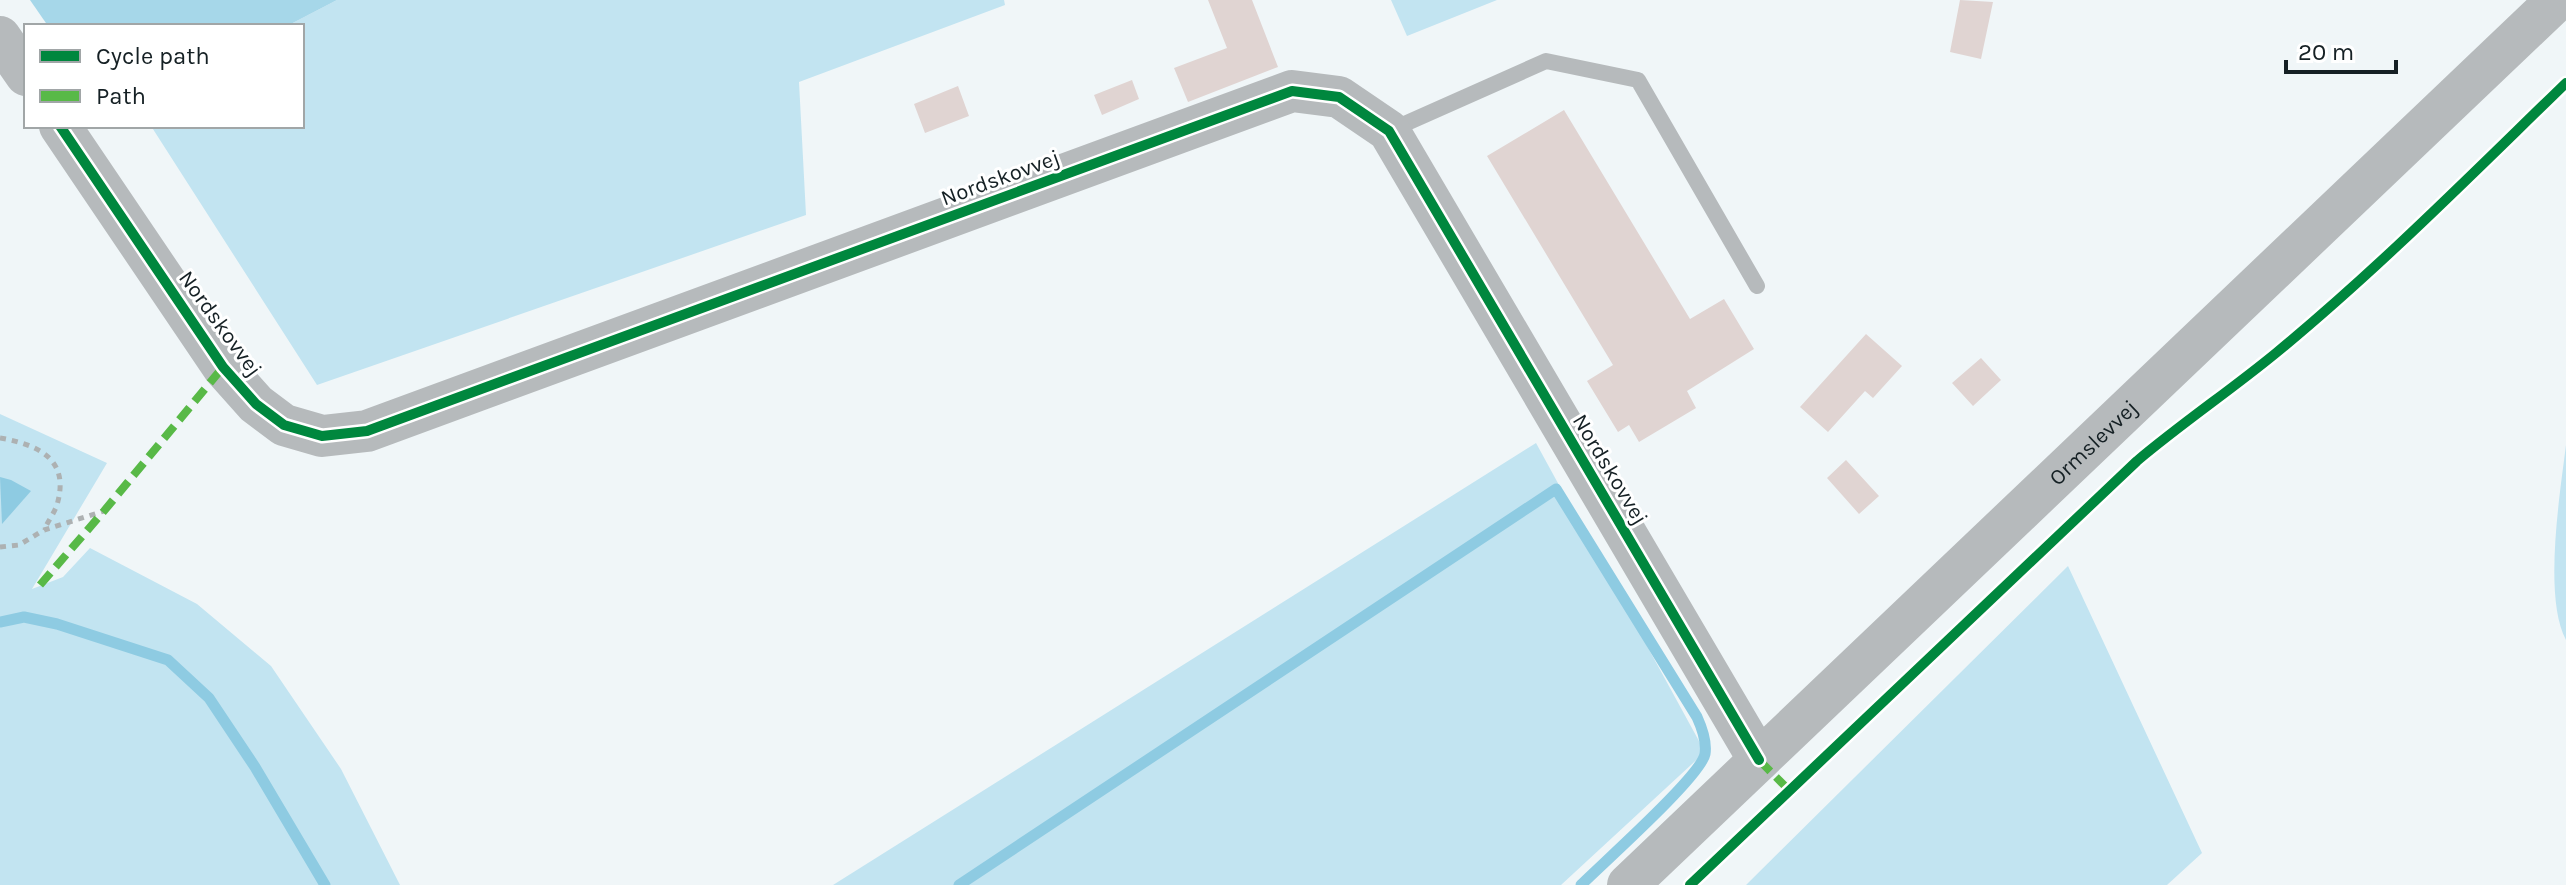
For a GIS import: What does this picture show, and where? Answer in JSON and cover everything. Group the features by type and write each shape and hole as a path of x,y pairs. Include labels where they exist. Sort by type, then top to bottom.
{"street":[{"name":"Ormslevvej","path":"1628,885 2557,0"},
{"path":"0,37 24,72"},
{"name":"Nordskovvej","path":"61,128 223,367 256,404 284,425 322,436 367,431 1292,91 1339,97 1389,131 1759,760"}],"lane":[{"path":"1389,131 1546,61 1638,80 1757,286"}],"path":[{"path":"0,438 24,442 49,456 60,475 58,502 44,530"},
{"path":"0,547 19,545 44,530 104,511"}],"shaded area":[{"path":"30,0 337,0 291,24 47,24"},
{"path":"337,0 1004,0 1005,5 799,82 806,215 317,385 152,128 304,128 304,24 291,24"},
{"path":"1391,0 1497,0 1407,36"},
{"path":"0,414 107,463 32,589 63,577 90,548 197,604 271,666 341,769 400,885 0,885"},
{"path":"1536,443 1705,752 1561,885 833,885"},
{"path":"2566,445 2566,640 2559,621 2554,572"},
{"path":"0,477 31,491 2,524"},
{"path":"2068,566 2202,853 2167,885 1746,885"}],"building":[{"path":"1208,0 1252,0 1278,67 1188,102 1174,68 1227,48"},
{"path":"1960,0 1993,2 1981,59 1950,52"},
{"path":"1132,80 1139,99 1102,115 1094,95"},
{"path":"958,86 969,116 925,133 914,104"},
{"path":"1564,110 1690,319 1724,299 1754,349 1687,391 1696,408 1639,442 1629,425 1618,432 1587,381 1613,365 1487,156"},
{"path":"1866,334 1902,366 1873,398 1865,391 1828,432 1800,407"},
{"path":"1981,358 2001,380 1973,406 1952,383"},
{"path":"1846,460 1879,496 1859,514 1827,478"}],"waterway":[{"path":"959,885 1556,489 1697,717 1705,744 1705,754 1687,781 1581,885"},
{"path":"0,622 24,617 57,624 168,660 209,698 255,767 325,885"}],"marked path":[{"path":"40,585 223,367"},
{"path":"1759,760 1789,790"}],"cycle path":[{"path":"1690,885 2137,461 2314,321 2424,221 2566,83"},
{"path":"61,128 223,367 256,404 284,425 322,436 367,431 1292,91 1339,97 1389,131 1759,760"}]}
